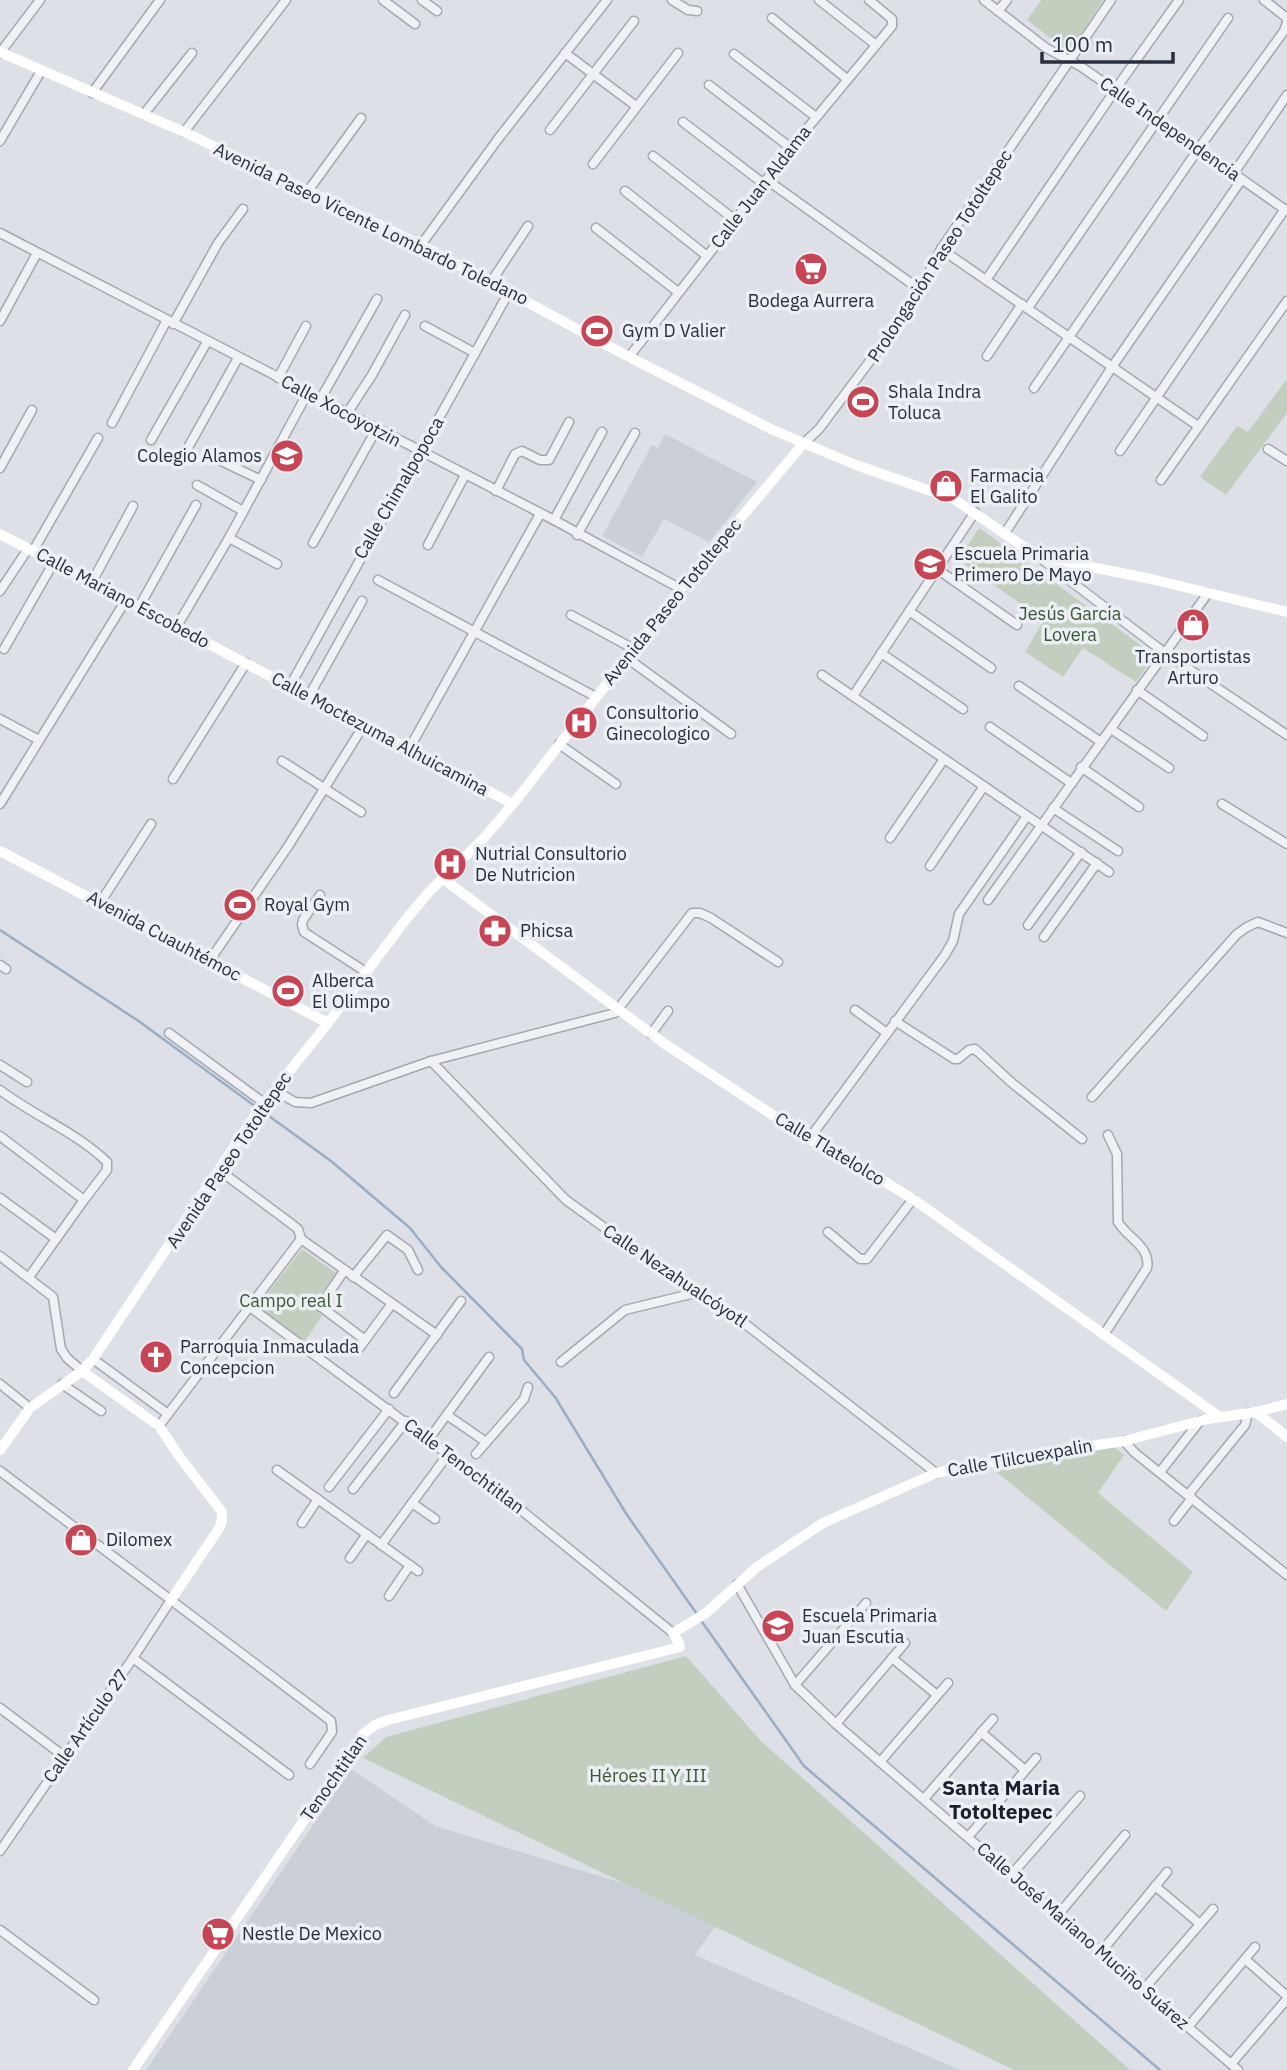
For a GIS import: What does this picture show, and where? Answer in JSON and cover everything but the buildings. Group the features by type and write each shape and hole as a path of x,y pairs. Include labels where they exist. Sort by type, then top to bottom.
{"main road":[{"name":"Avenida Paseo Vicente Lombardo Toledano","path":"0,53 184,132 421,245 629,357 803,444 937,492 975,512 1037,556"},
{"name":"Avenida Paseo Totoltepec","path":"0,1450 30,1408 82,1371 93,1359 261,1107 404,922 513,804 681,589 803,444"},
{"name":"Calle Mariano Escobedo","path":"0,534 246,663"},
{"path":"1037,556 1287,612"},
{"name":"Calle Moctezuma Alhuicamina","path":"246,663 513,804"},
{"name":"Avenida Cuauhtémoc","path":"0,851 328,1023"},
{"name":"Calle Tlatelolco","path":"442,878 651,1034 809,1139 913,1199 1220,1417"},
{"path":"82,1371 159,1426"},
{"name":"Calle Tlilcuexpalin","path":"706,1613 757,1567 823,1523 936,1473 1124,1441 1200,1421 1252,1413 1287,1404"},
{"path":"1252,1413 1287,1437"},
{"name":"Calle Artículo 27","path":"159,1426 219,1506 222,1520 171,1600"},
{"name":"Tenochtitlan","path":"133,2070 363,1734 388,1720 677,1640 695,1620 706,1613"}],"street":[{"path":"0,53 40,0"},
{"path":"92,93 160,0"},
{"path":"184,132 286,0"},
{"path":"383,0 415,24"},
{"path":"422,0 437,12"},
{"path":"421,245 498,139 607,0"},
{"path":"672,0 688,10 697,10"},
{"path":"819,0 876,45"},
{"name":"Calle Juan Aldama","path":"629,357 791,148 892,26 892,19 870,0"},
{"name":"Calle Independencia","path":"984,0 1046,48 1158,119 1286,210"},
{"path":"998,11 1007,0"},
{"name":"Prolongación Paseo Totoltepec","path":"803,444 819,429 914,302 941,249 1111,0"},
{"path":"986,280 1179,0"},
{"path":"1034,388 1199,148 1284,31 1287,20 1264,0"},
{"path":"772,18 847,79"},
{"path":"987,356 1228,18"},
{"path":"550,130 634,21"},
{"path":"144,114 192,53"},
{"path":"565,53 636,106"},
{"path":"593,164 678,53"},
{"path":"734,54 816,117"},
{"path":"0,141 41,71"},
{"path":"709,85 791,148"},
{"path":"1005,533 1238,176 1287,95"},
{"path":"308,191 361,118"},
{"path":"683,122 919,289"},
{"path":"653,156 735,220"},
{"path":"625,191 707,256"},
{"path":"112,423 218,243 243,209"},
{"path":"1120,451 1286,210"},
{"path":"492,282 528,226"},
{"path":"596,228 678,292"},
{"name":"Calle Xocoyotzin","path":"1,235 554,520 577,535 681,589"},
{"path":"941,249 1198,426"},
{"path":"0,321 37,253"},
{"name":"Calle Chimalpopoca","path":"289,686 509,292"},
{"path":"320,400 377,299"},
{"path":"1161,480 1287,301"},
{"path":"346,415 405,315"},
{"path":"278,377 306,326"},
{"path":"425,326 475,353"},
{"path":"151,440 207,342"},
{"path":"186,453 238,358"},
{"path":"177,626 261,481 307,394"},
{"path":"0,468 32,410"},
{"path":"496,491 515,454 522,451 540,460 549,460 569,422"},
{"path":"313,543 376,429"},
{"path":"554,520 602,432"},
{"path":"577,535 635,433"},
{"path":"0,591 31,550 98,438"},
{"path":"1268,449 1287,461"},
{"path":"217,459 261,481"},
{"path":"428,545 465,475"},
{"path":"197,485 243,511"},
{"path":"139,607 196,505"},
{"path":"92,582 133,506"},
{"path":"853,696 975,512"},
{"path":"409,749 540,514"},
{"path":"229,538 277,564"},
{"path":"1037,556 1165,653 1287,735"},
{"path":"4,649 54,562"},
{"path":"937,569 1017,625"},
{"path":"378,580 596,697"},
{"path":"988,900 1208,593"},
{"path":"0,804 126,600"},
{"path":"309,696 362,601"},
{"path":"909,611 991,668"},
{"path":"571,615 630,653 731,734"},
{"path":"881,653 963,709"},
{"path":"173,779 246,663"},
{"path":"822,675 1109,872"},
{"path":"1018,686 1101,742"},
{"path":"1137,690 1203,736"},
{"path":"0,719 39,740"},
{"path":"210,960 260,890 364,725"},
{"path":"990,727 1070,783"},
{"path":"1111,729 1169,768"},
{"path":"559,744 615,784"},
{"path":"890,838 944,759"},
{"path":"282,761 360,812"},
{"path":"1081,767 1139,807"},
{"path":"0,784 9,789"},
{"path":"930,866 984,786"},
{"path":"1222,804 1287,844"},
{"path":"1053,808 1118,851"},
{"path":"809,1139 945,955 953,941 959,914 1027,816"},
{"path":"100,903 151,824"},
{"path":"1028,925 1081,852"},
{"path":"1044,937 1097,863"},
{"path":"320,895 303,920 304,932 366,972"},
{"path":"274,1090 295,1102 311,1103 431,1061 612,1015 618,1011 692,913 704,914 778,962"},
{"path":"1092,1097 1237,934 1258,922 1287,933"},
{"path":"855,1010 887,1033"},
{"path":"651,1034 668,1011"},
{"path":"895,1021 954,1059 975,1049 1012,1083 1082,1139"},
{"path":"169,1033 261,1107"},
{"name":"Calle Nezahualcóyotl","path":"431,1061 566,1200 695,1293 744,1323 936,1473"},
{"path":"0,1065 27,1082"},
{"path":"0,1090 17,1103 46,1117 107,1162 107,1170 82,1199 29,1276"},
{"path":"1105,1333 1147,1268 1148,1261 1143,1248 1118,1222 1117,1154 1108,1135"},
{"path":"0,1136 82,1199"},
{"path":"219,1170 298,1229 301,1239 436,1335"},
{"path":"0,1198 56,1239"},
{"path":"828,1232 860,1259 867,1259 913,1199"},
{"path":"353,1277 387,1235 408,1250 418,1270"},
{"path":"159,1426 301,1239"},
{"path":"0,1256 53,1297 61,1349 82,1371"},
{"path":"344,1271 320,1306 365,1340"},
{"path":"561,1362 625,1310 695,1293"},
{"path":"394,1393 461,1301"},
{"path":"357,1351 391,1305"},
{"name":"Calle Tenochtitlan","path":"250,1307 449,1453 677,1640"},
{"path":"429,1439 489,1357"},
{"path":"93,1359 168,1414"},
{"path":"0,1384 30,1408"},
{"path":"62,1384 101,1411"},
{"path":"476,1454 524,1399 528,1387"},
{"path":"329,1487 389,1409"},
{"path":"1174,1521 1252,1413"},
{"path":"447,1415 486,1442"},
{"path":"1160,1472 1200,1421"},
{"path":"354,1489 406,1422"},
{"path":"1124,1441 1135,1453 1287,1575"},
{"path":"381,1545 449,1453"},
{"path":"277,1470 418,1571"},
{"path":"0,1471 331,1721 332,1732 310,1764"},
{"path":"302,1523 318,1499"},
{"path":"412,1503 435,1520"},
{"path":"350,1558 367,1534"},
{"path":"389,1596 410,1565"},
{"name":"Calle José Mariano Muciño Suárez","path":"737,1584 795,1685 836,1724 1238,2070"},
{"name":"Calle Artículo 27","path":"0,1851 171,1600"},
{"path":"795,1685 866,1603"},
{"path":"836,1724 905,1643"},
{"path":"133,1658 289,1775"},
{"path":"892,1658 937,1695"},
{"path":"880,1762 947,1684"},
{"path":"0,1708 65,1757"},
{"path":"923,1799 993,1719"},
{"path":"981,1732 1025,1770"},
{"path":"968,1837 1036,1758"},
{"path":"1012,1874 1080,1796"},
{"path":"1058,1914 1125,1835"},
{"path":"1101,1952 1167,1872"},
{"path":"1155,1886 1200,1924"},
{"path":"1144,1989 1213,1909"},
{"path":"0,1930 94,2000"},
{"path":"1188,2027 1255,1947"},
{"path":"1231,2064 1287,1997 1245,1959"}],"shaded area":[{"path":"665,434 757,482 709,542 664,519 642,557 602,536 652,445 658,448"},
{"path":"351,1769 435,1826 724,1914 695,1955 960,2070 146,2070"}],"green space":[{"path":"1041,0 1103,0 1069,52 1027,20"},
{"path":"1287,379 1287,413 1226,495 1200,477 1237,426 1248,432"},
{"name":"Jesús Garcia Lovera","path":"979,528 1154,655 1136,682 1083,648 1063,677 1025,652 1044,620 958,560"},
{"name":"Campo real I","path":"302,1249 336,1273 315,1302 316,1309 322,1316 305,1341 258,1306"},
{"path":"1114,1447 1124,1455 1098,1493 1193,1572 1166,1611 993,1469"},
{"name":"Héroes II Y III","path":"686,1656 761,1741 1130,2070 1014,2070 363,1758 386,1737"}],"waterway":[{"path":"0,930 140,1022 256,1107"},
{"path":"262,1111 331,1161 410,1228 441,1267 522,1349 524,1360 555,1397 627,1515 697,1614"},
{"path":"700,1619 804,1766 1160,2070"}],"place":[{"name":"Bodega Aurrera","path":"811,269"},
{"name":"Gym D Valier","path":"597,331"},
{"name":"Shala Indra Toluca","path":"863,402"},
{"name":"Colegio Alamos","path":"287,456"},
{"name":"Farmacia El Galito","path":"946,486"},
{"name":"Escuela Primaria Primero De Mayo","path":"930,564"},
{"name":"Transportistas Arturo","path":"1193,625"},
{"name":"Consultorio Ginecologico","path":"581,723"},
{"name":"Nutrial Consultorio De Nutricion","path":"450,864"},
{"name":"Royal Gym","path":"240,905"},
{"name":"Phicsa","path":"495,931"},
{"name":"Alberca El Olimpo","path":"288,991"},
{"name":"Parroquia Inmaculada Concepcion","path":"156,1357"},
{"name":"Dilomex","path":"81,1540"},
{"name":"Escuela Primaria Juan Escutia","path":"778,1626"},
{"name":"Nestle De Mexico","path":"218,1934"}],"district":[{"name":"Santa Maria Totoltepec","path":"1001,1800"}]}
